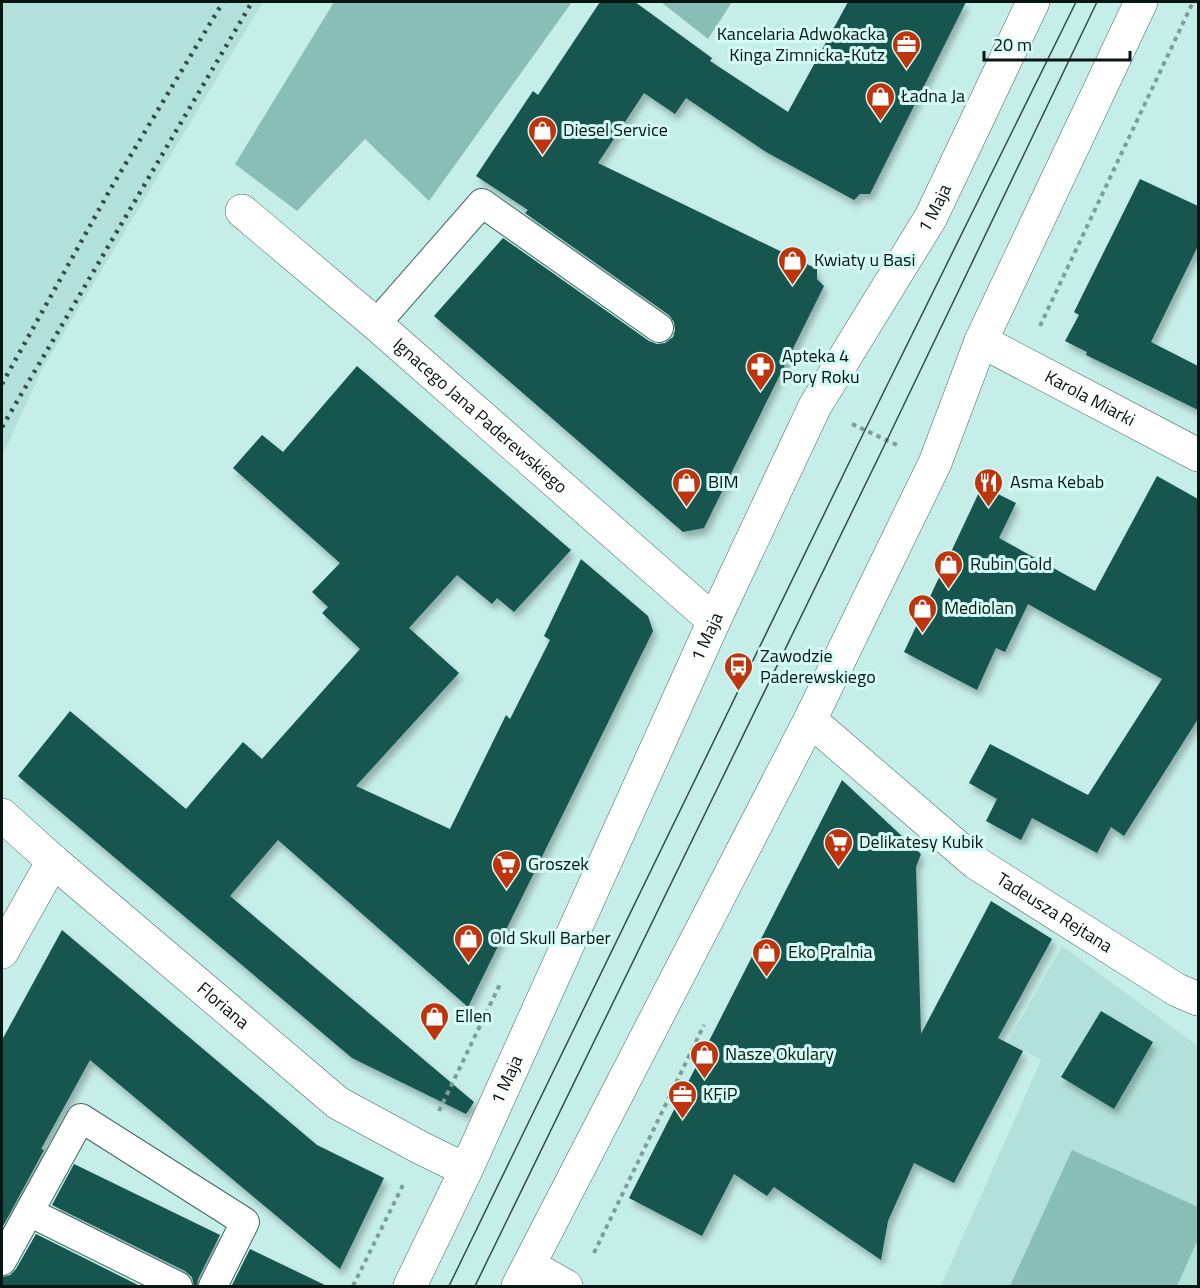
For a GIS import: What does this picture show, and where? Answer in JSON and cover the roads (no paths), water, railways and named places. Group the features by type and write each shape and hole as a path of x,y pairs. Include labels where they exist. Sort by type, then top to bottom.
{"street":[{"name":"1 Maja","path":"410,1287 466,1170 714,621 815,406 931,217 1033,2"},
{"path":"566,1287 523,1276 810,720 935,463 981,340 1141,2"},
{"name":"Ignacego Jana Paderewskiego","path":"242,212 376,324 714,621"},
{"name":"Karola Miarki","path":"981,340 1198,455"},
{"name":"Tadeusza Rejtana","path":"810,720 976,862 1177,990 1198,999"},
{"name":"Floriana","path":"2,815 52,861 338,1103 466,1170"},
{"path":"2,952 52,861"}],"lane":[{"path":"376,324 482,203 659,328"},
{"path":"2,1261 81,1118 245,1222 213,1287"},
{"path":"29,1212 178,1287"}],"tram line":[{"path":"449,1286 1076,2"},
{"path":"475,1286 887,440 1097,2"}],"railway":[{"path":"2,384 111,188 223,2"},
{"path":"2,427 252,2"}],"place":[{"name":"Kancelaria Adwokacka Kinga Zimnicka-Kutz","path":"906,70"},
{"name":"Ładna Ja","path":"880,122"},
{"name":"Diesel Service","path":"542,156"},
{"name":"Kwiaty u Basi","path":"793,286"},
{"name":"Apteka 4 Pory Roku","path":"761,392"},
{"name":"BIM","path":"687,508"},
{"name":"Asma Kebab","path":"989,508"},
{"name":"Rubin Gold","path":"949,590"},
{"name":"Mediolan","path":"923,634"},
{"name":"Zawodzie Paderewskiego","path":"739,692"},
{"name":"Delikatesy Kubik","path":"838,868"},
{"name":"Groszek","path":"507,890"},
{"name":"Old Skull Barber","path":"469,964"},
{"name":"Eko Pralnia","path":"767,978"},
{"name":"Ellen","path":"434,1042"},
{"name":"Nasze Okulary","path":"704,1080"},
{"name":"KFiP","path":"682,1120"}]}
